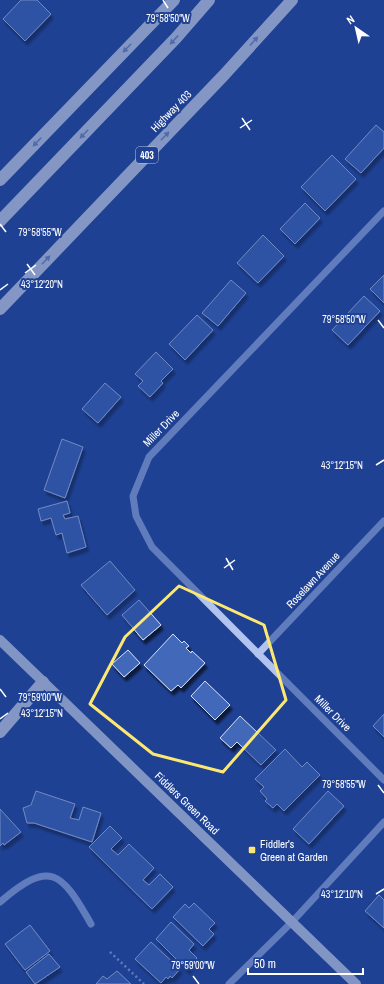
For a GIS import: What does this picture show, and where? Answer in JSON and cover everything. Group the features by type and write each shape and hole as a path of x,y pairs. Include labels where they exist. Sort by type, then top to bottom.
{"highway":[{"path":"0,180 174,0"},
{"path":"0,221 176,38 209,0"},
{"name":"Highway 403","path":"0,308 224,75 292,0"},
{"path":"0,732 43,682"}],"main road":[{"name":"Fiddlers Green Road","path":"0,640 205,836 356,984"}],"street":[{"name":"Miller Drive","path":"384,211 149,457 134,496 136,516 152,548 384,780"},
{"name":"Roselawn Avenue","path":"258,654 384,521"},
{"path":"229,984 292,922 384,822"},
{"path":"0,902 28,880 38,876 50,875 59,880 76,896 91,924"}],"path":[{"path":"110,952 144,984"}],"highlighted area":[{"path":"179,586 264,625 286,700 223,772 153,754 90,704 125,637"}],"building":[{"path":"21,0 37,0 51,14 25,41 3,19"},
{"path":"376,125 384,132 384,148 361,173 345,159"},
{"path":"332,155 356,179 325,211 301,187"},
{"path":"305,203 320,218 295,244 280,229"},
{"path":"263,235 284,256 258,283 237,263"},
{"path":"384,275 384,303 370,289"},
{"path":"231,280 246,293 218,326 202,313"},
{"path":"364,296 380,311 348,345 332,330"},
{"path":"197,315 213,330 185,360 169,344"},
{"path":"156,352 173,369 161,381 163,383 150,397 138,386 143,381 135,374"},
{"path":"105,383 121,397 98,423 82,409"},
{"path":"62,439 83,447 65,498 44,490"},
{"path":"67,501 70,513 63,515 65,519 78,516 86,547 67,553 62,533 56,535 51,518 41,521 38,509"},
{"path":"110,561 135,590 107,615 81,585"},
{"path":"139,600 161,625 143,640 122,615"},
{"path":"173,634 182,643 184,641 189,646 186,648 191,653 192,651 205,663 181,688 178,685 171,691 144,665"},
{"path":"128,650 140,663 124,677 112,664"},
{"path":"205,681 230,705 215,720 191,696"},
{"path":"384,714 384,737 373,726"},
{"path":"240,716 276,750 261,765 237,742 231,748 220,738"},
{"path":"285,749 302,767 307,762 320,775 284,811 277,804 273,808 265,801 267,799 260,791 264,787 255,779"},
{"path":"36,791 75,804 70,818 79,820 83,807 101,813 92,842 34,823 27,823 23,808 31,805"},
{"path":"328,791 344,806 309,844 293,829"},
{"path":"0,809 21,832 4,845 3,843 0,846"},
{"path":"110,826 122,838 111,849 118,855 129,844 154,868 143,880 149,885 160,874 173,887 152,909 89,847"},
{"path":"379,895 384,900 384,928 365,911"},
{"path":"194,903 215,923 209,929 214,934 203,946 173,917 185,904 189,908"},
{"path":"171,922 194,944 189,950 197,958 187,970 156,939"},
{"path":"30,925 50,951 25,970 5,944"},
{"path":"151,942 180,969 172,978 170,976 168,979 166,977 161,983 135,959"},
{"path":"49,954 60,967 35,984 26,972"},
{"path":"117,971 131,984 96,984 103,976 107,979"}],"place":[{"name":"Fiddler's Green at Garden","path":"252,850"}]}
